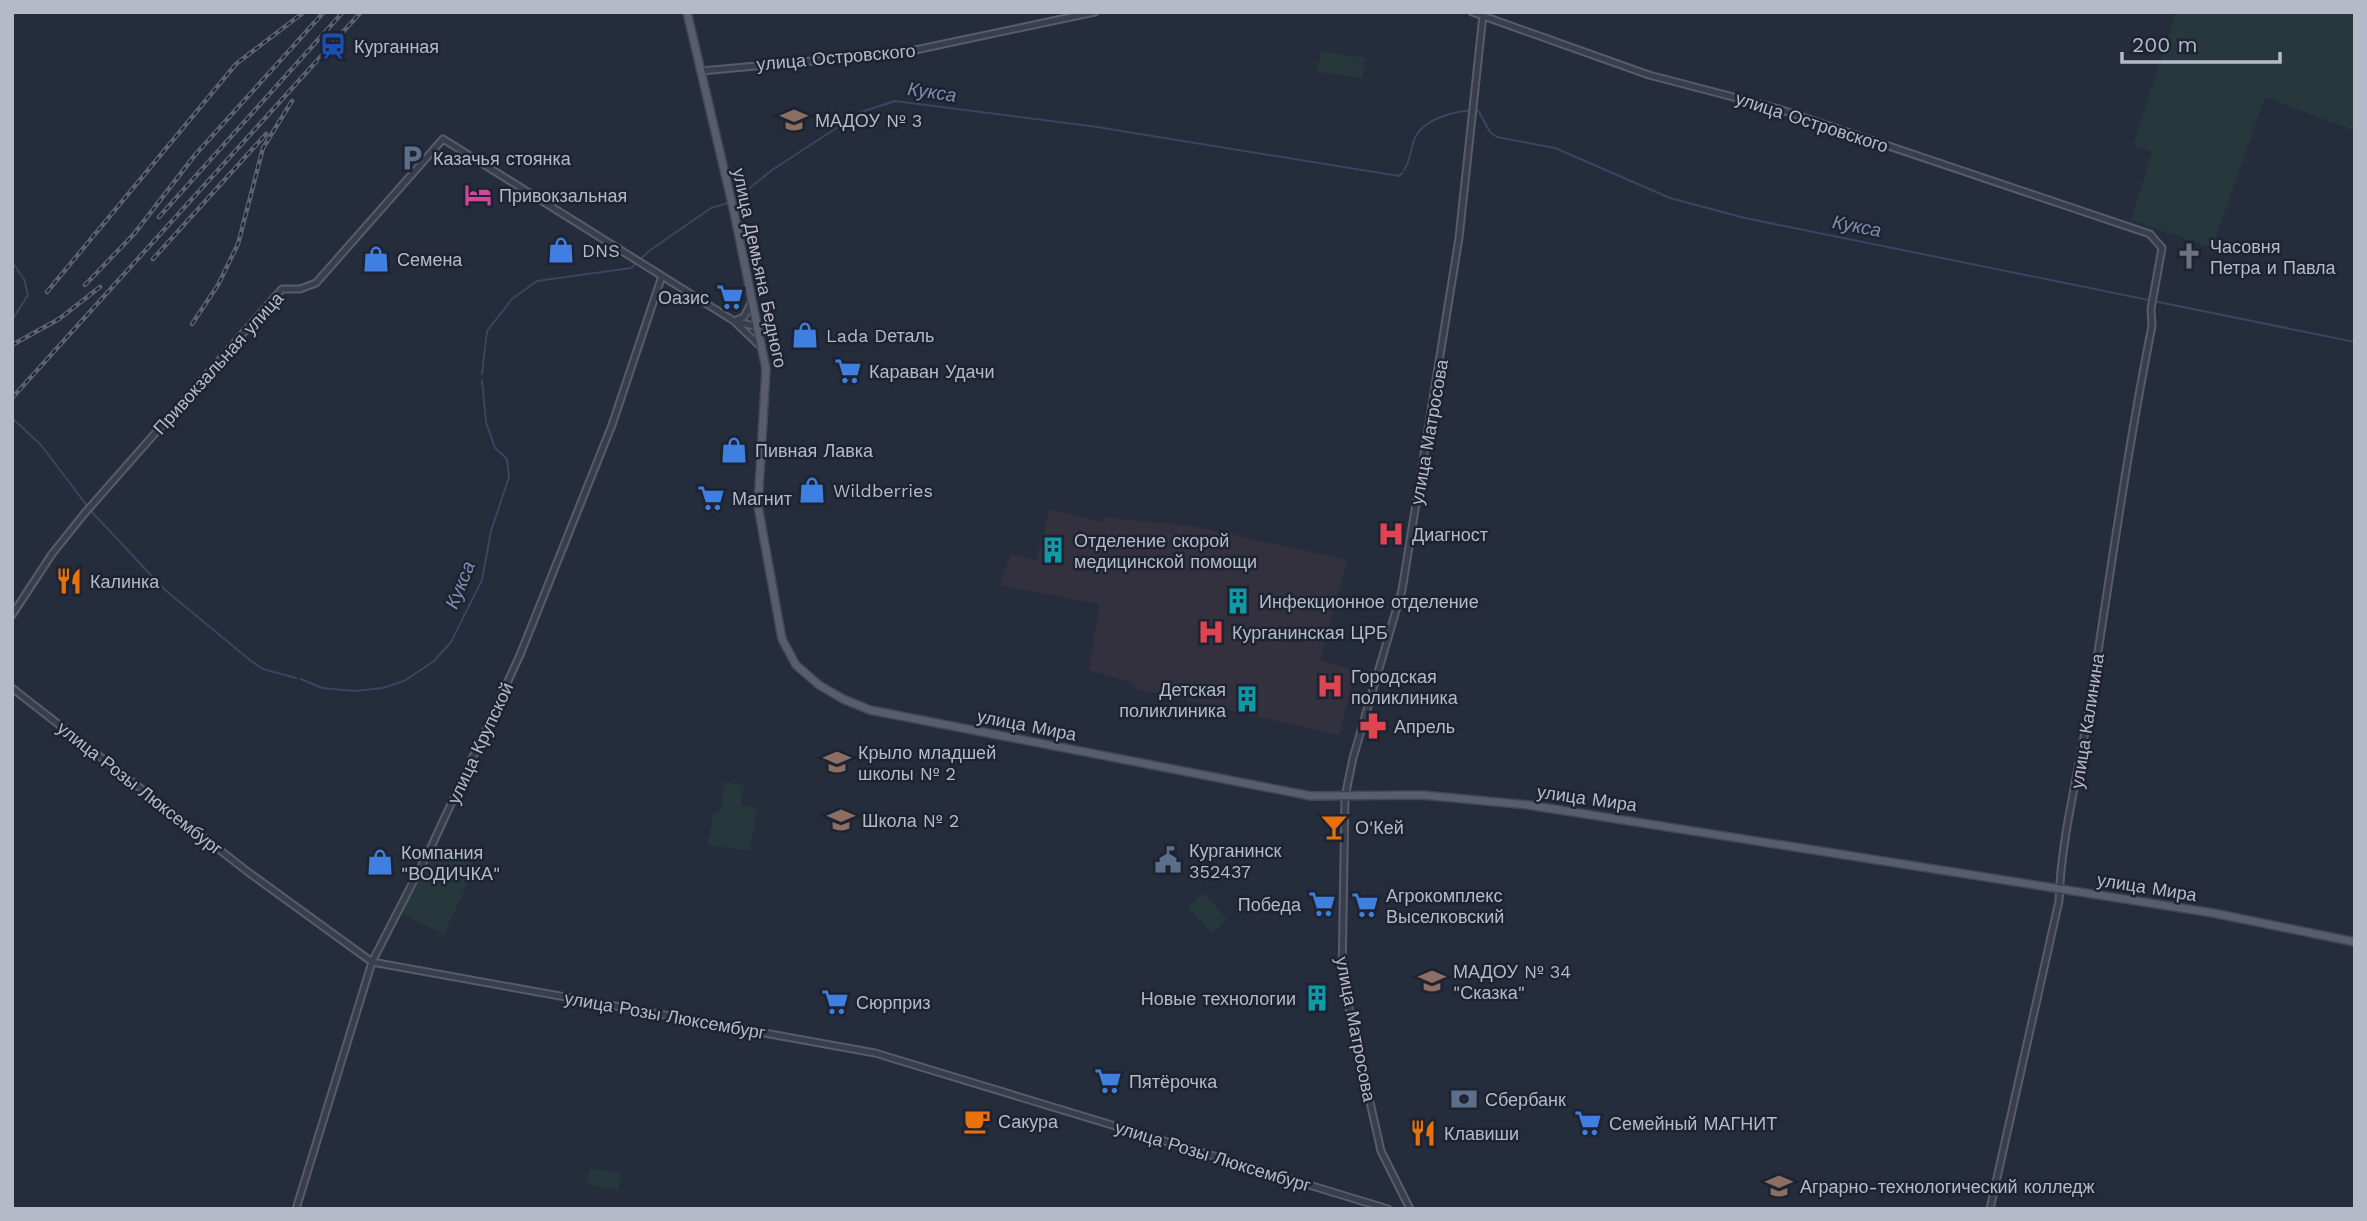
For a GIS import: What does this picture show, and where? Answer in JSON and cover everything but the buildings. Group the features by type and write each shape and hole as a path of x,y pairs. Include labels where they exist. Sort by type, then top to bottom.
{"main road":[{"name":"улица Демьяна Бедного","path":"687,12 763,349 767,390 758,480 761,537 782,639 796,665 820,685"},
{"name":"улица Мира","path":"820,685 842,699 870,710 1298,794 1345,797 1422,795 1528,805 2213,913 2355,942"}],"street":[{"name":"улица Островского","path":"701,71 901,53 1094,12"},
{"name":"улица Островского","path":"1472,12 1649,75 1779,109 2150,234"},
{"name":"улица Матросова","path":"1410,1209 1381,1151 1342,977 1345,797 1402,590 1442,358 1459,238 1483,15"},
{"name":"Привокзальная улица","path":"12,615 52,554 89,509 282,289 300,289 316,283 443,139 662,276"},
{"name":"улица Калинина","path":"1990,1209 2059,888 2121,488 2152,326 2151,309 2162,247 2150,234"},
{"path":"662,276 734,321 763,349"},
{"name":"улица Крупской","path":"296,1209 372,962 432,845 520,655 612,425 662,276"},
{"path":"734,321 744,317 753,299"},
{"path":"734,321 758,327"},
{"name":"улица Розы Люксембург","path":"12,688 248,872 372,962 875,1053 1388,1209"}],"shaded area":[{"path":"2176,12 2355,12 2355,131 2265,97 2212,248 2131,220 2152,152 2133,145"},
{"path":"1321,51 1365,58 1362,78 1317,72"},
{"name":"Курганинская ЦРБ","path":"1050,509 1102,522 1104,517 1198,527 1347,560 1320,660 1356,671 1339,735 1136,689 1133,683 1089,670 1099,604 999,585 1011,554 1036,560"},
{"path":"725,782 744,785 741,805 757,808 750,851 708,845 713,814 721,811"},
{"path":"436,847 476,865 444,934 401,914"},
{"path":"1203,893 1227,919 1212,933 1188,907"},
{"path":"590,1168 621,1174 618,1190 587,1184"}],"waterway":[{"name":"Кукса","path":"734,201 772,170 861,112 895,101 1097,127 1399,176 1402,173"},
{"name":"Кукса","path":"1404,170 1415,138 1426,125 1442,116 1478,110 1490,132 1497,137 1555,148 1670,198 1745,218 2355,342"},
{"name":"Кукса","path":"482,374 487,331 512,299 537,281 631,268 649,251 711,208 728,203"},
{"name":"Кукса","path":"12,262 24,279 28,295 12,320"},
{"name":"Кукса","path":"301,679 322,688 355,691 383,688 404,681 434,661 451,642 482,580 491,531 509,477 507,459 495,448 486,422 482,380"},
{"name":"Кукса","path":"12,418 41,445 88,507"},
{"name":"Кукса","path":"91,511 164,589 251,661 263,669 296,678"}],"railway":[{"path":"47,292 236,64 304,12"},
{"path":"85,285 134,234 195,155 324,12"},
{"path":"159,217 343,12"},
{"path":"12,398 361,12"},
{"path":"192,324 218,285 238,244 263,148 292,101"},
{"path":"153,259 266,134"},
{"path":"12,345 59,319 100,287"}],"place":[{"name":"Курганная","path":"333,46"},
{"name":"МАДОУ № 3","path":"794,120"},
{"name":"Казачья стоянка","path":"412,158"},
{"name":"Привокзальная","path":"478,195"},
{"name":"DNS","path":"561,250"},
{"name":"Часовня Петра и Павла","path":"2189,256"},
{"name":"Семена","path":"376,259"},
{"name":"Оазис","path":"730,297"},
{"name":"Lada Dеталь","path":"805,335"},
{"name":"Караван Удачи","path":"848,371"},
{"name":"Пивная Лавка","path":"734,450"},
{"name":"Wildberries","path":"812,490"},
{"name":"Магнит","path":"711,498"},
{"name":"Диагност","path":"1391,534"},
{"name":"Отделение скорой медицинской помощи","path":"1053,550"},
{"name":"Калинка","path":"69,581"},
{"name":"Инфекционное отделение","path":"1238,601"},
{"name":"Курганинская ЦРБ","path":"1211,632"},
{"name":"Городская поликлиника","path":"1330,686"},
{"name":"Детская поликлиника","path":"1247,699"},
{"name":"Апрель","path":"1373,726"},
{"name":"Крыло младшей школы № 2","path":"837,762"},
{"name":"Школа № 2","path":"841,820"},
{"name":"О'Кей","path":"1334,827"},
{"name":"Курганинск 352437","path":"1168,860"},
{"name":"Компания \"ВОДИЧКА\"","path":"380,862"},
{"name":"Победа","path":"1322,904"},
{"name":"Агрокомплекс Выселковский","path":"1365,905"},
{"name":"МАДОУ № 34 \"Сказка\"","path":"1432,981"},
{"name":"Новые технологии","path":"1317,998"},
{"name":"Сюрприз","path":"835,1002"},
{"name":"Пятёрочка","path":"1108,1081"},
{"name":"Сбербанк","path":"1464,1099"},
{"name":"Сакура","path":"977,1121"},
{"name":"Семейный МАГНИТ","path":"1588,1123"},
{"name":"Клавиши","path":"1423,1133"},
{"name":"Аграрно-технологический колледж","path":"1779,1186"}]}
